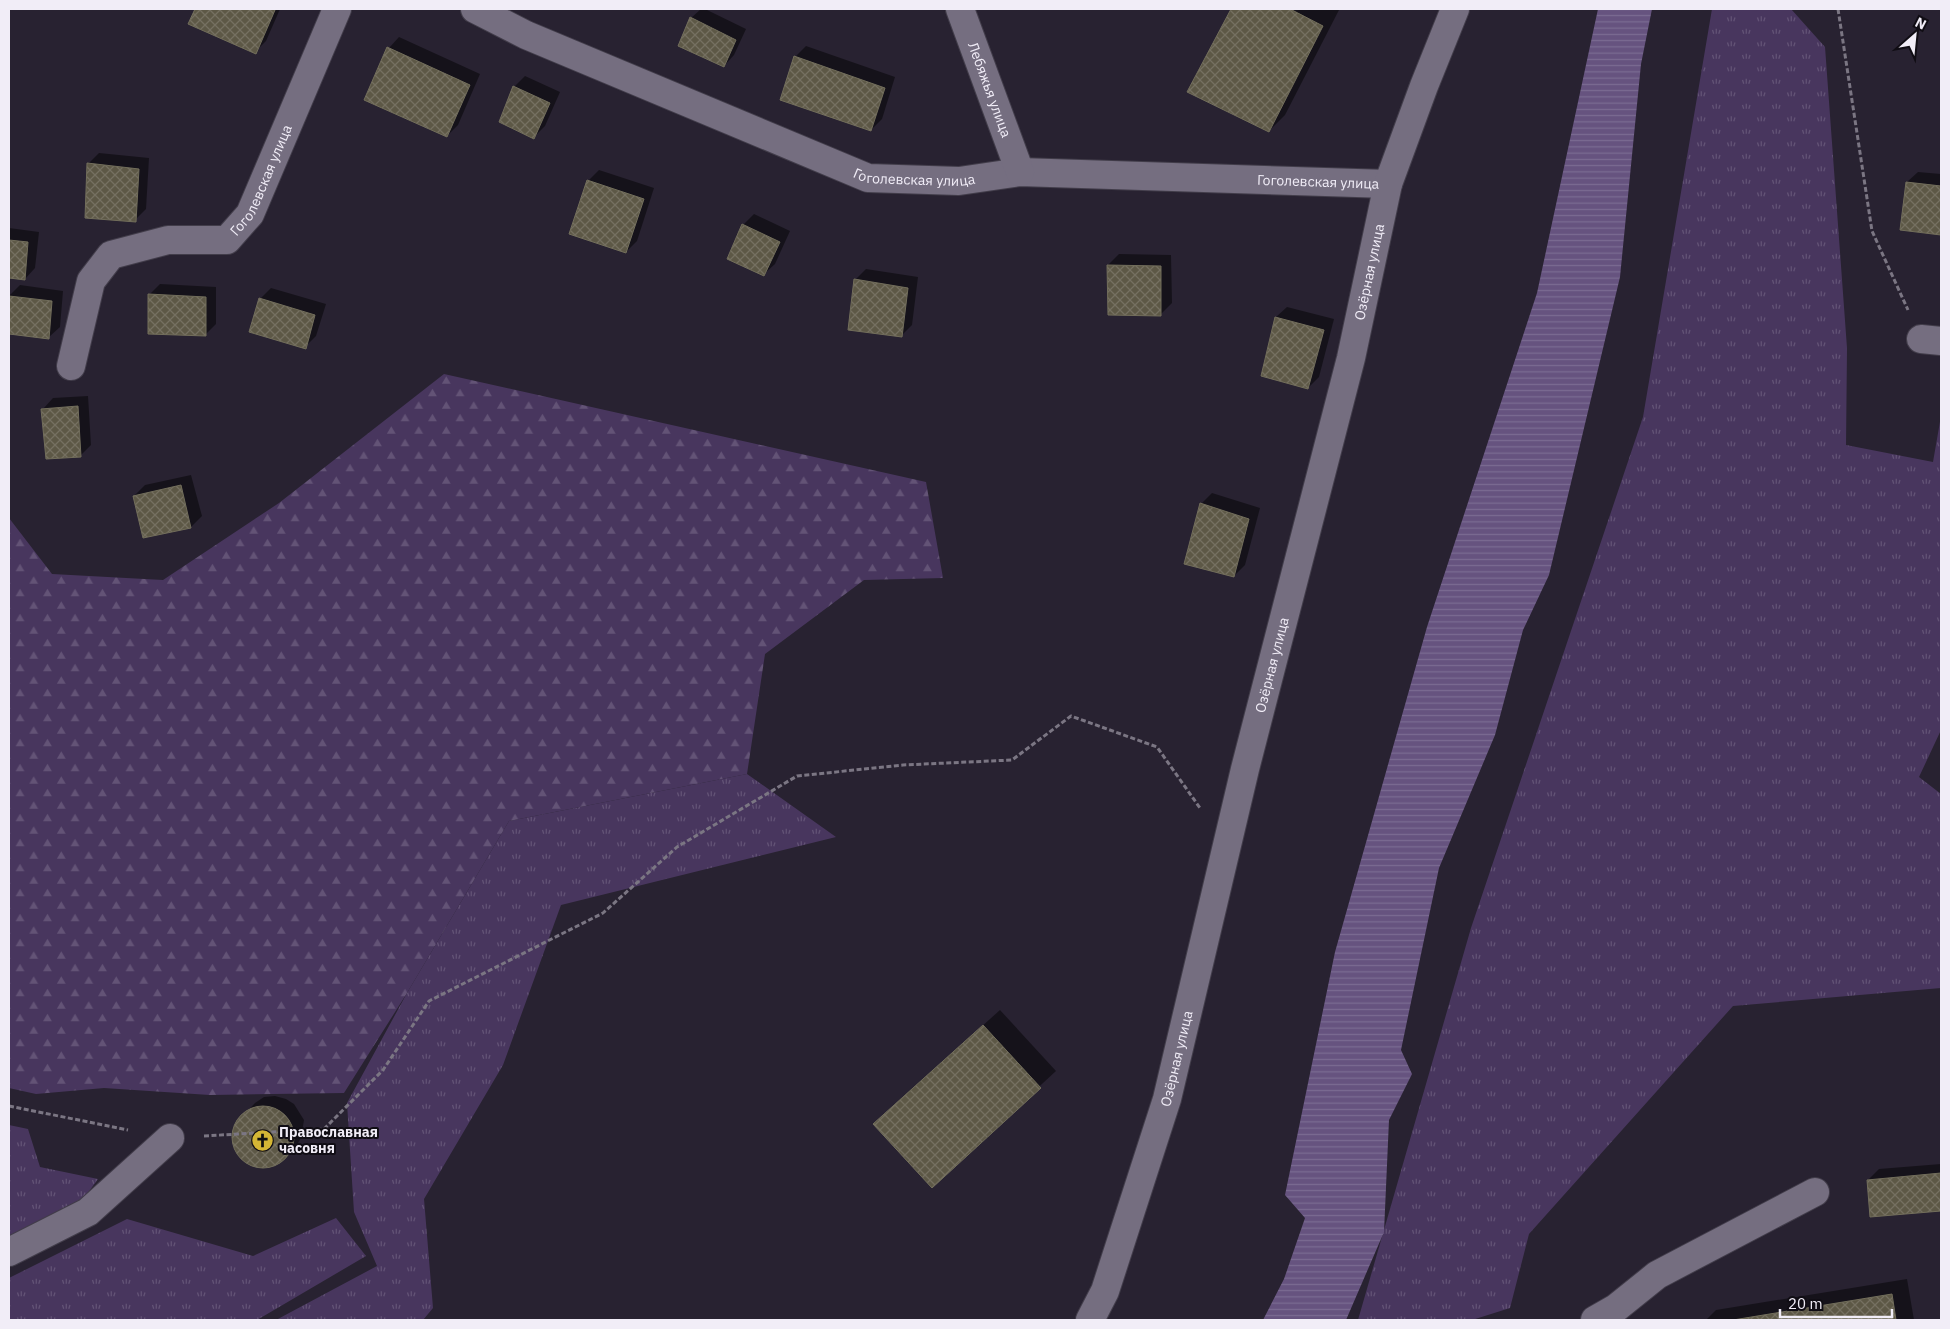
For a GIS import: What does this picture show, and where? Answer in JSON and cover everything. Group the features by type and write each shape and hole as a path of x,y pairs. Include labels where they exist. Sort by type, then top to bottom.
{"street":[{"name":"Гоголевская улица","path":"71,366 90,281 111,255 168,240 227,240 250,214 337,9"},
{"name":"Гоголевская улица","path":"475,9 526,35 868,178 960,180 1020,172 1388,184"},
{"name":"Лебяжья улица","path":"960,9 1020,172"},
{"name":"Озёрная улица","path":"1090,1320 1105,1291 1167,1100 1227,845 1351,358 1388,184 1455,9"},
{"path":"9,1252 88,1212 170,1138"},
{"path":"1595,1320 1616,1308 1657,1275 1815,1192"}],"path":[{"path":"1838,9 1872,231 1931,340"},
{"path":"9,1106 170,1138 324,1129 383,1070 429,1002 603,913 677,847 797,776 903,765 1012,760 1071,716 1157,747 1227,845"}],"green space":[{"path":"1712,9 1791,9 1825,47 1847,348 1846,445 1933,462 1941,416 1941,730 1919,777 1941,794 1941,988 1733,1006 1529,1234 1510,1308 1472,1320 1358,1320 1471,928 1643,417"},
{"path":"444,374 926,482 943,578 864,580 765,654 747,774 509,821 407,993 344,1093 210,1095 104,1088 36,1094 9,1088 9,518 52,574 163,580 279,503"},
{"path":"747,774 836,837 561,905 503,1065 424,1199 433,1308 423,1320 276,1320 377,1266 354,1212 347,1103 407,993 509,821"},
{"path":"9,1125 28,1129 40,1167 98,1179 82,1201 9,1237"},
{"path":"336,1218 366,1256 257,1320 9,1320 9,1278 127,1219 253,1256"}],"shaded area":[{"path":"1598,9 1652,9 1641,64 1620,277 1549,575 1523,630 1495,735 1439,868 1401,1050 1412,1074 1389,1120 1384,1232 1346,1320 1263,1320 1284,1279 1305,1218 1285,1195 1335,952 1427,627 1537,293"}],"building":[{"path":"195,9 275,10 256,54 188,24"},
{"path":"1231,9 1290,9 1323,26 1269,132 1187,92"},
{"path":"690,17 736,40 724,67 678,46"},
{"path":"387,47 470,85 447,137 364,100"},
{"path":"794,56 885,88 871,131 780,100"},
{"path":"513,86 550,103 534,139 499,122"},
{"path":"87,163 139,169 136,222 85,218"},
{"path":"587,180 644,199 626,253 569,234"},
{"path":"1906,182 1941,186 1941,235 1900,230"},
{"path":"742,224 780,242 764,276 727,259"},
{"path":"9,240 28,242 25,280 9,278"},
{"path":"1107,265 1161,266 1161,316 1108,315"},
{"path":"854,279 908,288 902,337 848,330"},
{"path":"148,294 206,297 206,336 148,334"},
{"path":"9,296 52,301 49,339 9,334"},
{"path":"259,298 315,315 306,349 249,332"},
{"path":"1275,317 1324,330 1308,389 1261,376"},
{"path":"78,406 81,457 46,459 41,409"},
{"path":"181,485 191,528 143,538 133,496"},
{"path":"1200,503 1249,519 1234,577 1184,564"},
{"path":"983,1025 1041,1088 932,1188 873,1124"},
{"path":"263,1106 275,1109 285,1115 291,1125 294,1137 291,1149 285,1159 275,1165 263,1168 251,1165 241,1159 235,1149 232,1137 235,1125 241,1115 251,1109"},
{"path":"1941,1173 1941,1211 1870,1217 1867,1180"},
{"path":"1892,1294 1896,1320 1733,1320"}],"place":[{"name":"Православная часовня","path":"263,1140"}]}
